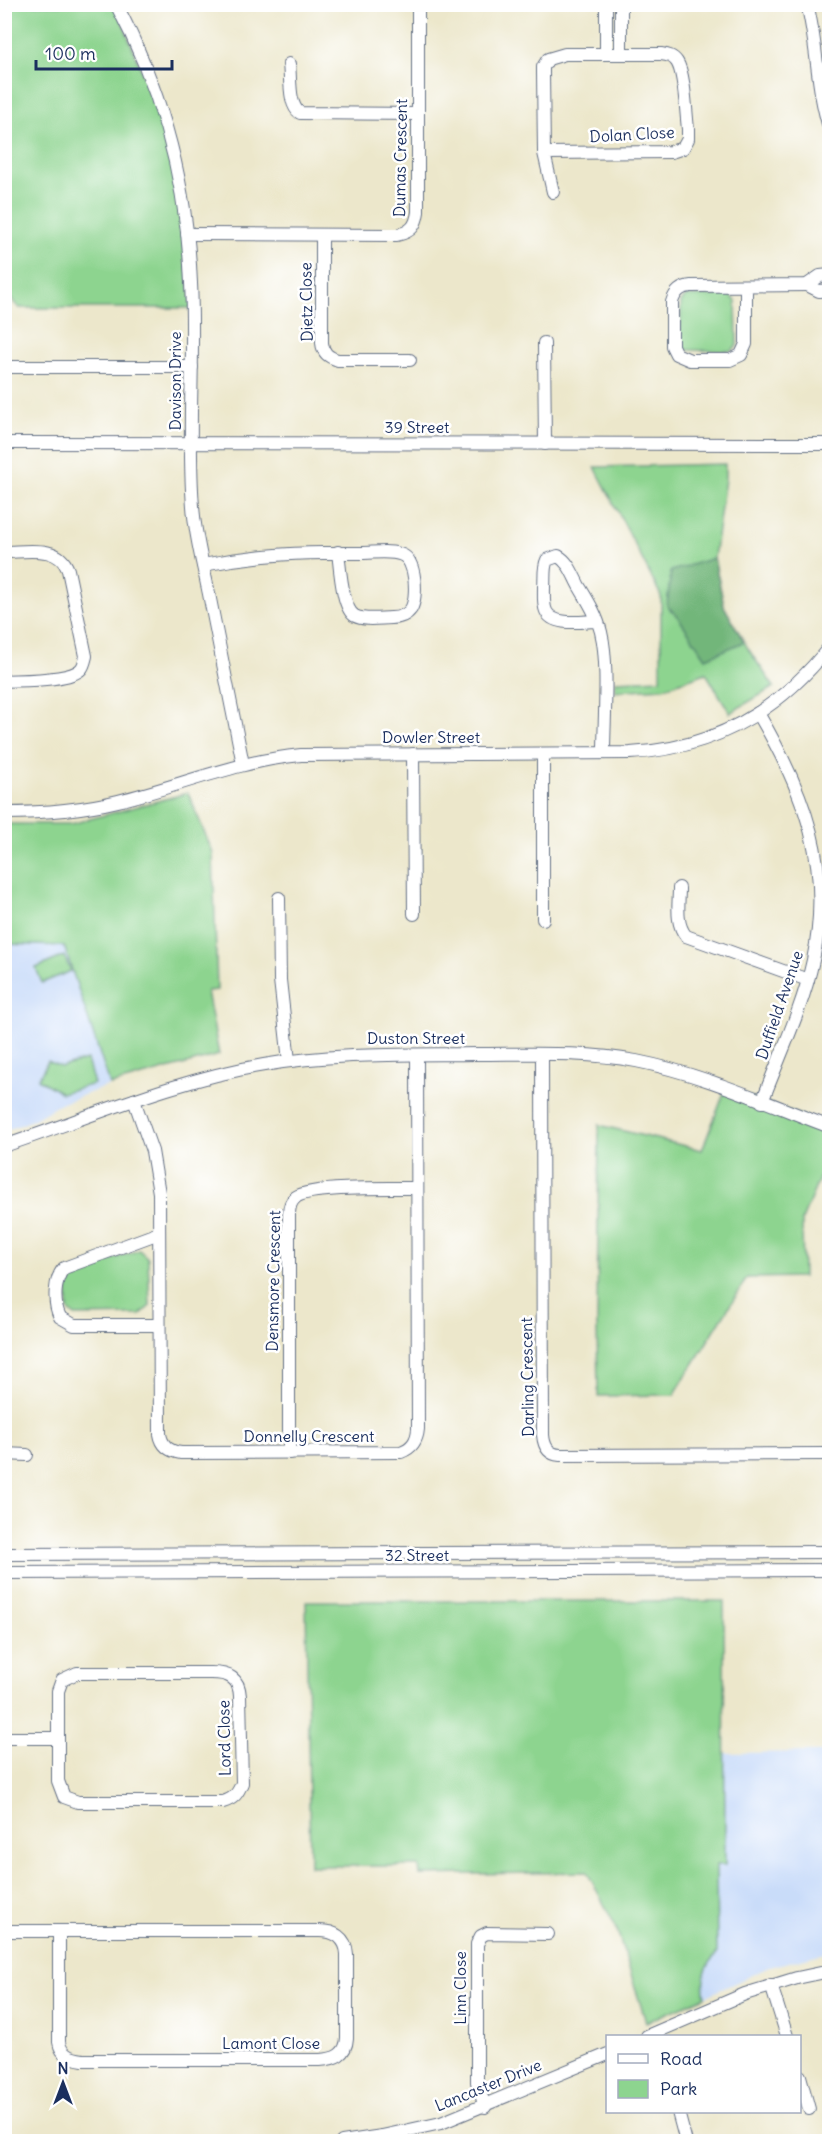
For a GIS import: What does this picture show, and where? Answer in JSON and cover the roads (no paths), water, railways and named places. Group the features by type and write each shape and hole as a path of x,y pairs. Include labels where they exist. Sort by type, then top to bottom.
{"street":[{"name":"Davison Drive","path":"116,4 138,48 157,98 173,153 188,234 191,284 191,444 194,516 243,764"},
{"name":"Dumas Crescent","path":"188,234 397,235 412,229 418,212 418,4"},
{"path":"606,4 606,54"},
{"path":"621,4 621,54"},
{"path":"807,4 813,31 819,82 830,130"},
{"name":"Dolan Close","path":"544,153 671,152 683,148 689,134 679,64 667,54 558,54 548,59 543,72 544,153 553,192"},
{"path":"289,64 293,104 296,111 300,113 418,114"},
{"name":"Dietz Close","path":"322,235 322,343 324,351 338,360 410,360"},
{"path":"807,285 820,276 830,275"},
{"path":"746,286 746,344 741,355 730,360 690,360 676,354 672,346 672,302 676,292 680,289 692,286 807,285 819,291 830,290"},
{"path":"544,343 545,444"},
{"path":"4,367 192,367"},
{"name":"39 Street","path":"4,443 830,444"},
{"path":"4,552 48,552 64,561 68,570 86,656 81,669 74,674 4,681"},
{"path":"203,565 271,554 338,552 396,553 409,560 413,570 414,599 410,610 398,618 362,618 352,614 346,606 338,552"},
{"path":"597,621 556,621 547,614 544,603 545,567 548,560 558,556 566,562 597,621 603,646 604,753"},
{"name":"Dowler Street","path":"4,813 56,812 103,804 243,764 315,754 604,753 652,751 689,744 723,732 758,713 799,682 830,646"},
{"name":"Duffield Avenue","path":"758,713 800,792 815,849 819,914 816,946 807,980 762,1102"},
{"path":"413,754 414,914"},
{"path":"543,754 543,919"},
{"path":"679,888 679,919 686,936 807,980"},
{"path":"279,898 280,981 289,1061"},
{"name":"Duston Street","path":"4,1146 134,1100 209,1077 289,1061 344,1056 417,1054 600,1056 652,1065 692,1075 830,1127"},
{"name":"Donnelly Crescent","path":"134,1100 155,1165 159,1193 160,1434 164,1446 181,1453 396,1453 409,1448 415,1442 418,1429 417,1054"},
{"name":"Darling Crescent","path":"542,1054 543,1435 546,1448 553,1455 830,1455"},
{"name":"Densmore Crescent","path":"289,1453 290,1207 295,1197 306,1192 356,1188 417,1188"},
{"path":"159,1233 64,1268 58,1276 56,1306 60,1317 74,1325 159,1325"},
{"path":"4,1454 27,1455"},
{"name":"32 Street","path":"4,1554 830,1552"},
{"name":"32 Street","path":"4,1573 830,1570"},
{"name":"Lord Close","path":"224,1673 234,1679 240,1689 242,1783 235,1796 223,1802 70,1800 64,1797 59,1787 58,1738 58,1685 71,1674 224,1673"},
{"path":"4,1738 58,1738"},
{"name":"Lamont Close","path":"4,1931 59,1931 319,1931 335,1933 344,1941 347,1954 348,2038 345,2050 337,2058 320,2060 83,2060 69,2057 61,2050 58,2042 59,1931"},
{"name":"Linn Close","path":"484,2107 477,2082 477,1944 481,1936 487,1933 548,1934"},
{"path":"653,2035 771,1985 830,1971"},
{"path":"771,1985 786,2035"},
{"name":"Lancaster Drive","path":"342,2142 441,2123 606,2055"},
{"path":"801,2079 810,2109"},
{"path":"678,2113 686,2142"}]}
